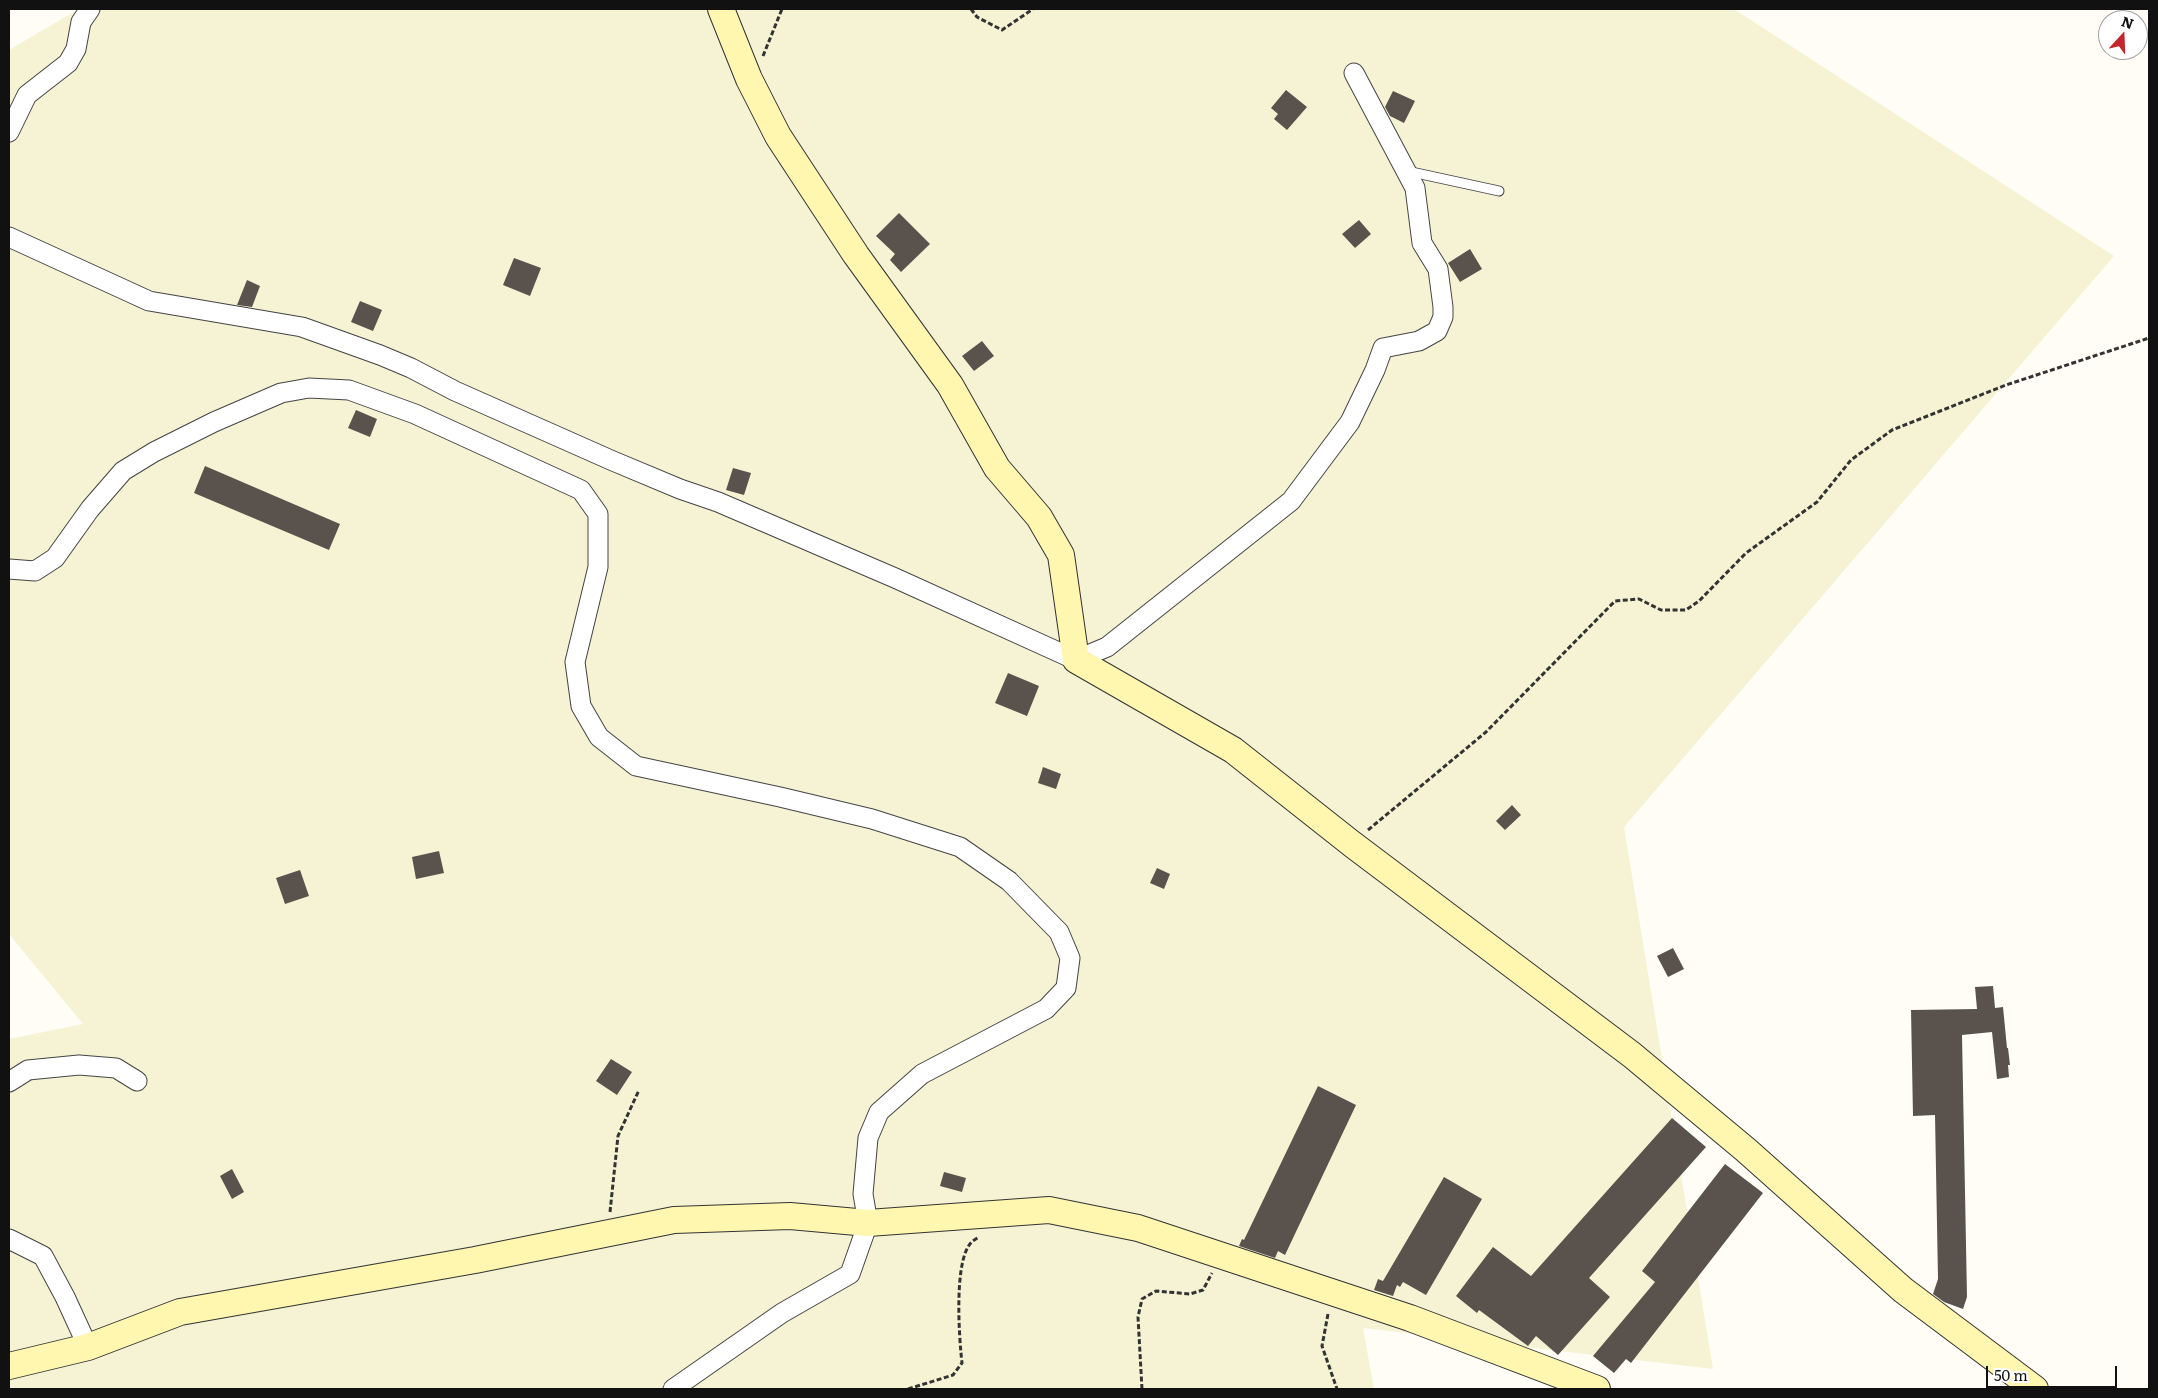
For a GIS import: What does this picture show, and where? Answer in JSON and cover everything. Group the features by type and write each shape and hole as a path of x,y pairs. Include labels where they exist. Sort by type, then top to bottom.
{"main road":[{"path":"721,9 752,84 778,136 856,255 950,385 997,468 1040,517 1061,555 1076,660 1233,750 1352,844 1632,1055 1746,1150 1903,1290 2035,1389"},
{"path":"9,1366 88,1347 180,1312 475,1260 674,1220 790,1216 868,1223 1049,1210 1138,1228 1410,1318 1597,1389"}],"street":[{"path":"9,132 27,95 68,63 76,49 81,22 90,9"},
{"path":"9,237 149,301 302,327 411,368 455,391 613,461 736,510 895,578 1076,660 1107,647 1291,501 1350,422 1375,370 1383,348 1419,341 1437,331 1443,312 1438,269 1422,243 1415,188 1354,73"},
{"path":"9,569 35,571 55,558 90,509 123,471 154,452 214,422 281,393 309,388 349,390 415,414 581,490 598,514 598,567 575,662 581,706 599,737 636,766 872,819 960,847 1009,881 1059,932 1070,958 1066,988 1046,1009 922,1074 879,1112 868,1138 863,1194 868,1223 850,1274 782,1313 673,1389"},
{"path":"9,1082 28,1070 79,1065 116,1068 137,1081"},
{"path":"9,1239 43,1256 66,1297 88,1347"}],"lane":[{"path":"1407,171 1499,192"}],"path":[{"path":"752,84 782,9"},
{"path":"971,9 977,17 1002,30 1034,9"},
{"path":"1352,844 1486,732 1615,601 1639,599 1660,610 1686,610 1699,601 1746,553 1817,502 1851,460 1892,430 2006,385 2149,338"},
{"path":"608,1233 618,1136 639,1090"},
{"path":"908,1389 953,1376 962,1363 957,1314 963,1257 970,1243 984,1233"},
{"path":"1142,1389 1138,1317 1142,1299 1156,1291 1190,1294 1203,1290 1220,1256"},
{"path":"1331,1293 1322,1346 1337,1389"}],"shaded area":[{"path":"79,9 1734,9 2114,256 1624,827 1713,1369 1363,1328 1374,1389 9,1389 9,1039 83,1024 9,934 9,50"}],"building":[{"path":"1286,90 1307,107 1287,130 1274,119 1278,114 1271,108"},
{"path":"1393,91 1415,101 1404,123 1390,116 1385,107"},
{"path":"899,213 930,244 901,272 890,260 895,254 876,236"},
{"path":"1359,220 1371,234 1355,248 1342,234"},
{"path":"1470,249 1482,269 1460,282 1448,263"},
{"path":"514,258 541,268 530,296 503,285"},
{"path":"247,280 260,286 252,307 237,305"},
{"path":"360,301 382,310 373,331 351,322"},
{"path":"982,341 994,356 974,371 962,356"},
{"path":"356,410 377,419 370,437 348,428"},
{"path":"205,466 340,524 329,550 194,493"},
{"path":"733,468 751,473 744,495 726,490"},
{"path":"1008,673 1039,686 1027,716 995,703"},
{"path":"1043,767 1061,774 1056,789 1038,783"},
{"path":"1512,805 1521,815 1505,830 1496,821"},
{"path":"439,851 444,873 416,879 412,857"},
{"path":"1157,868 1170,874 1164,889 1150,883"},
{"path":"300,870 309,896 285,904 276,878"},
{"path":"1673,948 1684,969 1668,977 1657,956"},
{"path":"1993,986 1995,1008 2003,1007 2010,1065 2008,1065 2009,1077 1997,1079 1992,1032 1962,1035 1967,1297 1963,1309 1944,1302 1933,1294 1938,1279 1935,1115 1913,1116 1911,1010 1977,1009 1975,987"},
{"path":"611,1059 632,1072 617,1095 596,1081"},
{"path":"1318,1086 1356,1105 1285,1255 1278,1251 1275,1258 1239,1246 1242,1239 1244,1240"},
{"path":"1672,1118 1706,1147 1589,1278 1610,1297 1558,1355 1536,1336 1528,1346 1479,1310 1477,1313 1456,1296 1493,1247 1531,1276"},
{"path":"1725,1164 1763,1193 1631,1363 1626,1359 1614,1373 1593,1356 1655,1282 1642,1271"},
{"path":"232,1169 244,1192 232,1199 220,1176"},
{"path":"944,1172 966,1178 962,1192 940,1186"},
{"path":"1444,1177 1482,1199 1426,1295 1403,1282 1400,1287 1397,1285 1393,1296 1374,1290 1378,1279 1383,1281"}]}
